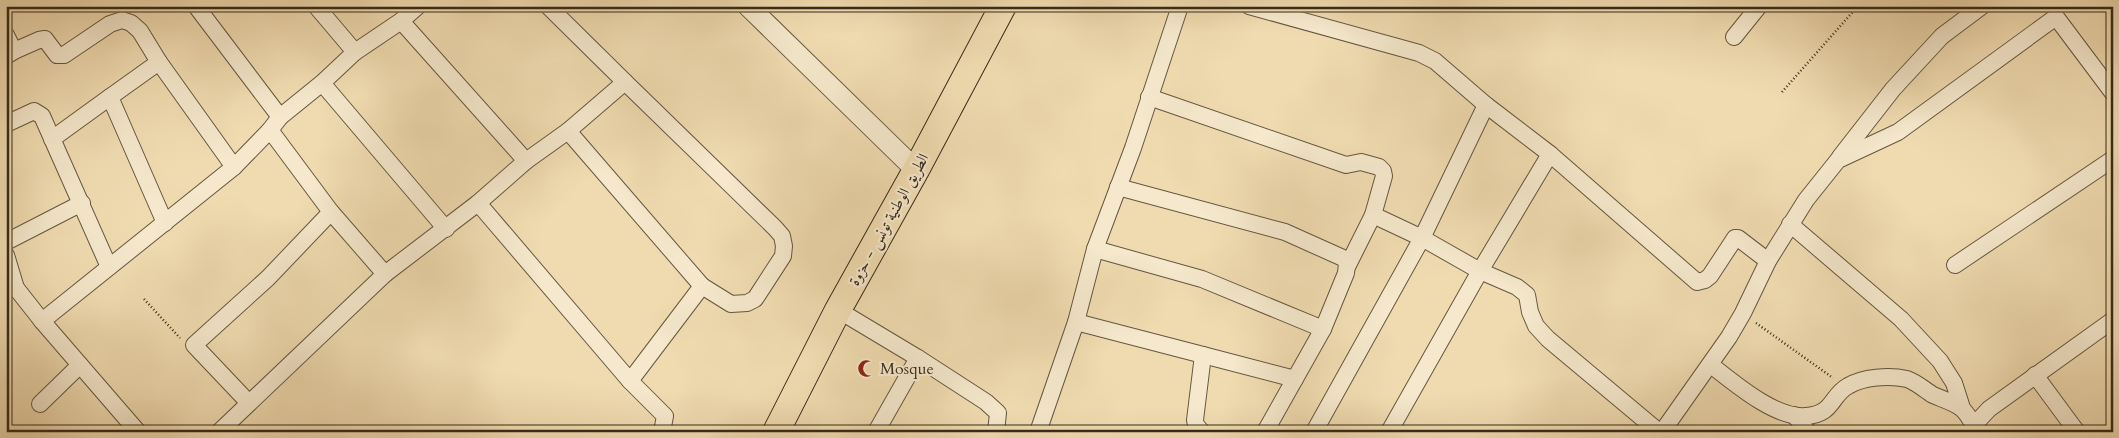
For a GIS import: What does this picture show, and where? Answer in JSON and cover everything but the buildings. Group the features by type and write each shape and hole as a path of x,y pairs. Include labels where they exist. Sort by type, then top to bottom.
{"main road":[{"name":"الطريق الوطنية تونس - حزوة","path":"776,432 838,310 916,170 1003,6"}],"street":[{"path":"196,6 280,117"},
{"path":"316,6 355,52"},
{"path":"42,321 234,167 280,117 322,83 355,52 401,21 418,6"},
{"path":"548,6 782,236 783,256 755,299 747,304 731,304 702,286 568,131"},
{"path":"748,6 916,170"},
{"path":"1038,432 1076,322 1095,249 1133,148 1180,6"},
{"path":"1249,6 1419,53 1435,61 1486,105 1550,154 1697,282 1710,276 1736,238 1768,260"},
{"path":"1734,37 1759,6"},
{"path":"1373,214 1422,238 1480,271 1517,287 1527,295 1530,312 1536,326 1548,339 1660,432 1711,365 1743,313 1768,260 1790,224 1838,160 1893,89 1942,36 1982,6"},
{"path":"1838,160 1898,132 2053,12 2113,93"},
{"path":"6,35 10,53 38,40 45,39 57,55 64,56 110,24 122,20 131,23 140,31 159,62 234,167"},
{"path":"401,21 526,161"},
{"path":"52,138 159,62"},
{"path":"219,432 386,274 446,229 526,161 568,131 625,82"},
{"path":"322,83 446,229"},
{"path":"110,97 165,223"},
{"path":"1149,97 1346,165 1361,162 1379,167 1383,171 1384,176 1373,214 1347,267 1323,330 1265,432"},
{"path":"1314,432 1422,238 1486,105"},
{"path":"6,124 34,110 42,116 109,267"},
{"path":"270,130 331,212 386,274"},
{"path":"1389,432 1480,271 1550,154"},
{"path":"1955,265 2113,159"},
{"path":"1118,187 1285,232 1343,258 1347,267"},
{"path":"6,242 82,203"},
{"path":"478,203 630,381 665,416 662,432"},
{"path":"249,403 194,345 268,278 331,212"},
{"path":"1790,224 1901,319 1940,361 1954,384 1962,408 1977,431"},
{"path":"1095,249 1202,279 1323,330"},
{"path":"6,255 11,287 138,432"},
{"path":"630,381 702,286"},
{"path":"838,310 986,402 998,413 996,432"},
{"path":"1977,431 1976,423 1979,417 2113,320"},
{"path":"1076,322 1295,379"},
{"path":"1202,432 1196,425 1195,420 1203,355"},
{"path":"876,432 918,358"},
{"path":"40,404 80,365"},
{"path":"1711,365 1773,408 1794,415 1817,414 1828,408 1845,387 1858,380 1875,378 1908,380 1962,408"},
{"path":"2035,375 2077,432"},
{"path":"1794,415 1808,432"}],"path":[{"path":"1782,92 1858,6"},
{"path":"144,298 190,349 194,345"},
{"path":"1743,313 1845,387"}],"place":[{"name":"Mosque","path":"866,368"}]}
